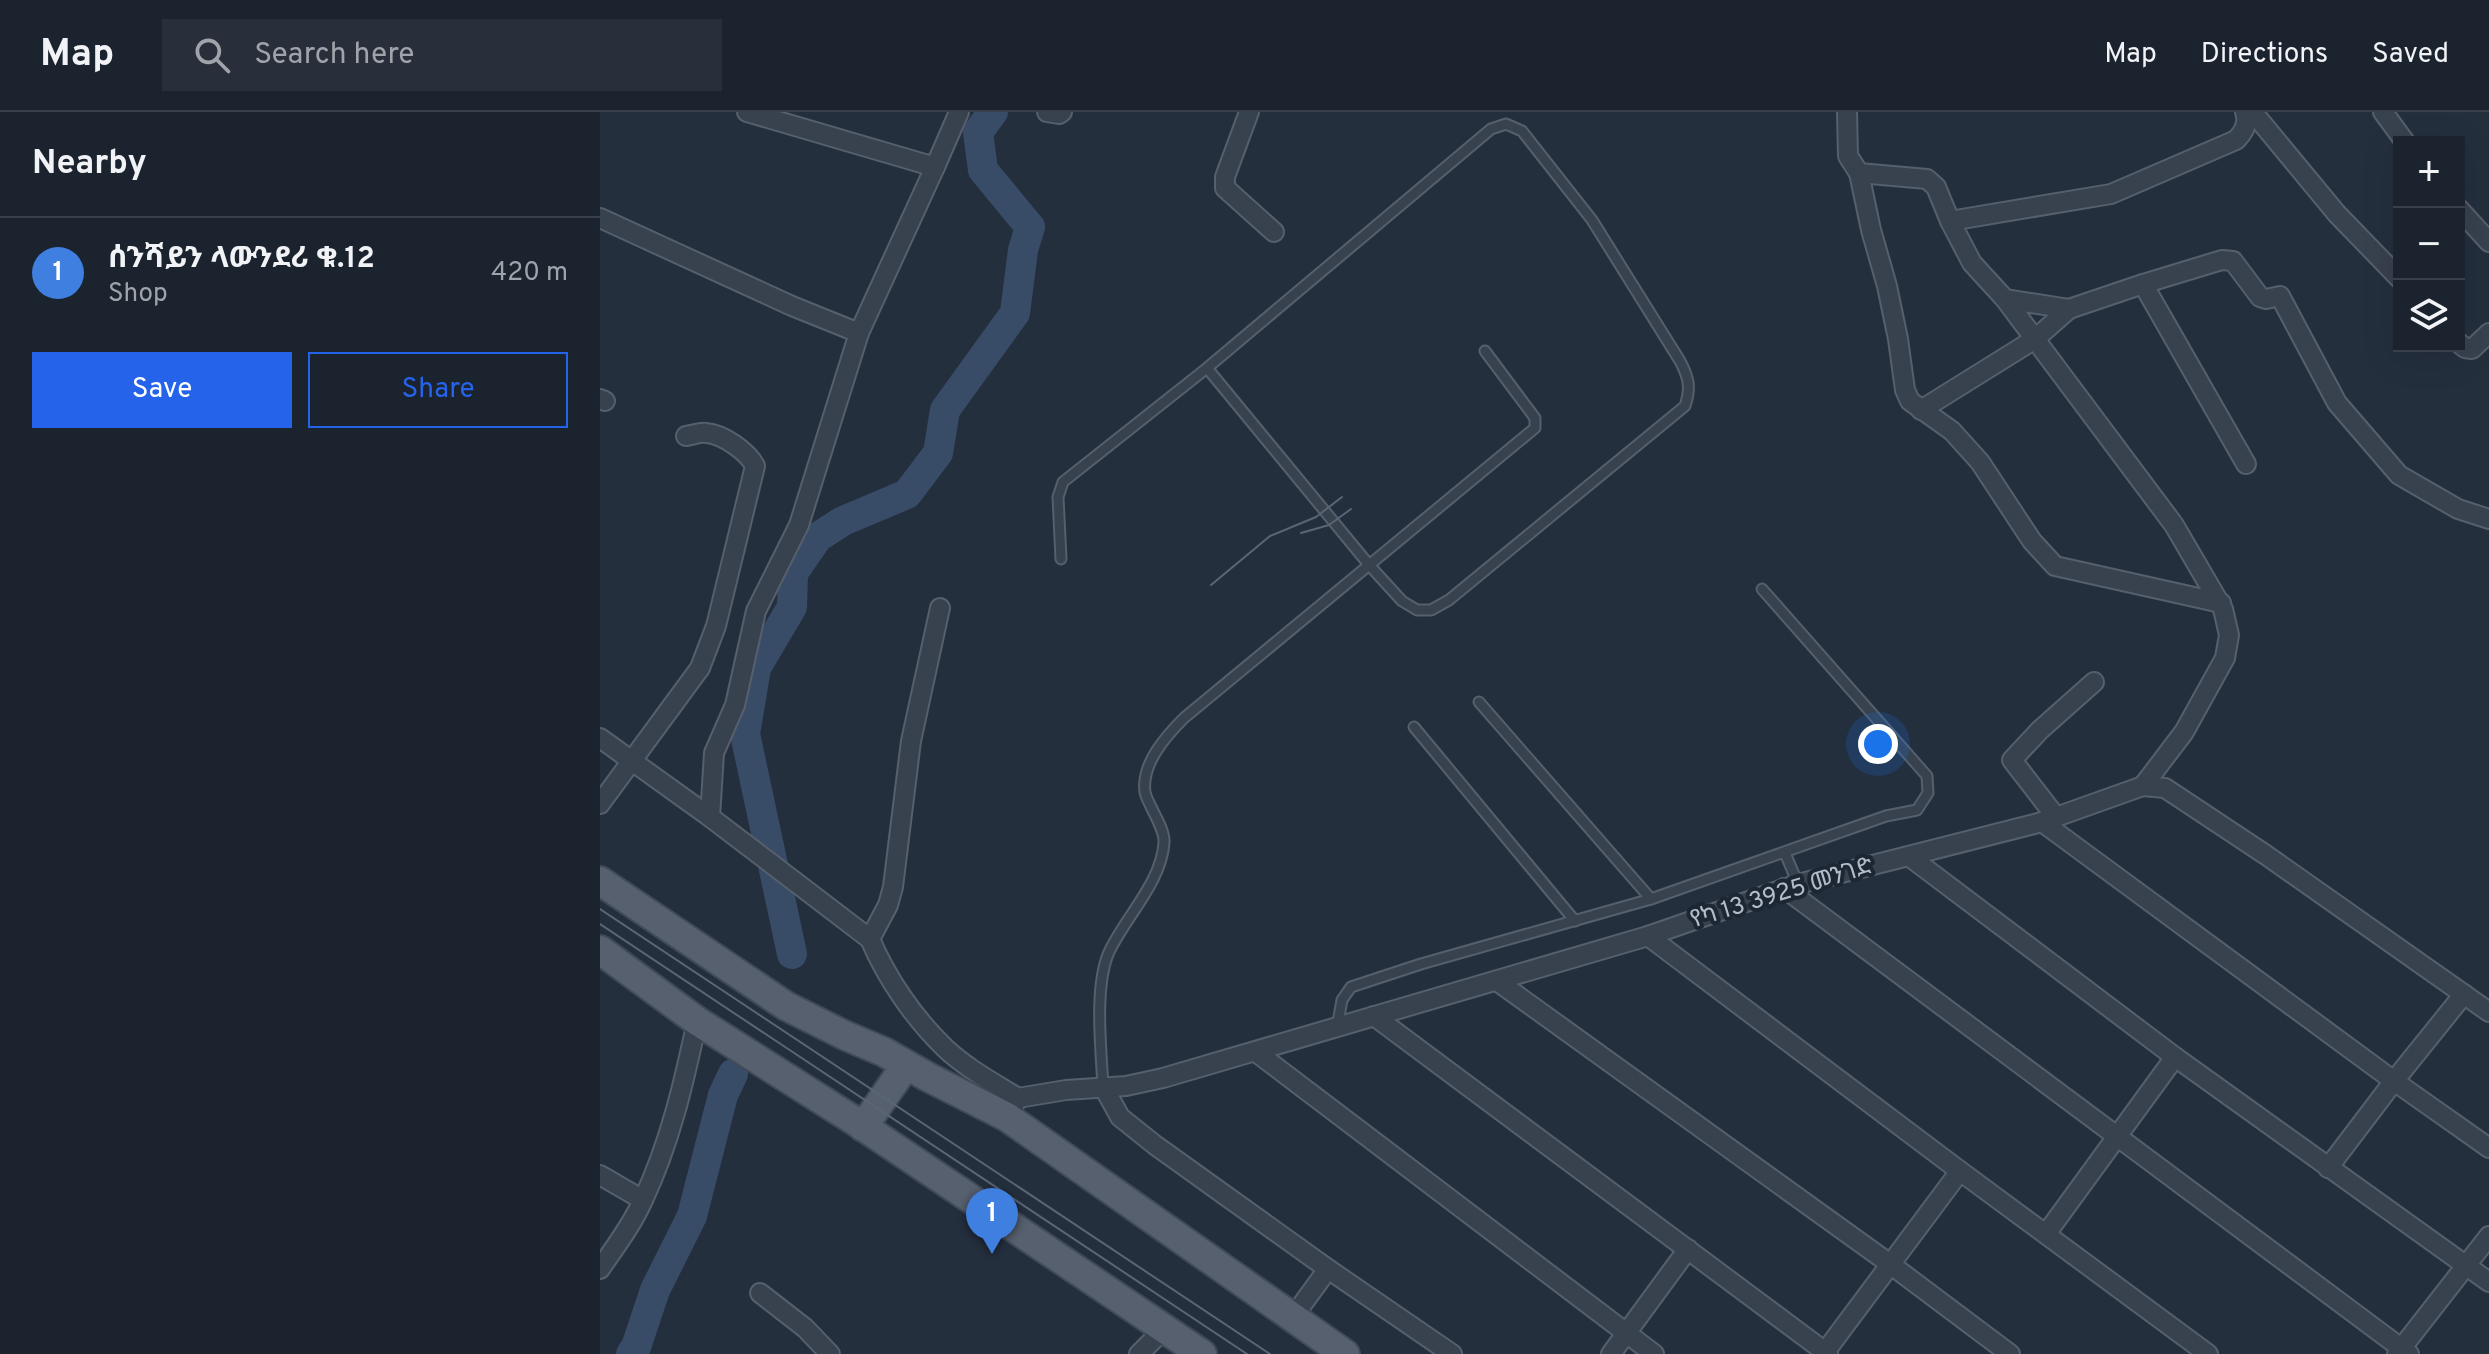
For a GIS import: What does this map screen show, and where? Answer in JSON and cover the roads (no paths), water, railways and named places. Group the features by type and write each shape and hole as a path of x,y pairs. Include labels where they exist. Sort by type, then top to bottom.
{"main road":[{"path":"600,881 786,1006 895,1059 922,1056 969,1078 1345,1354"},
{"path":"600,950 697,1021 863,1127 1202,1354"},
{"path":"863,1127 895,1059"}],"street":[{"path":"747,112 935,167"},
{"path":"710,817 714,753 735,705 756,611 799,525 859,333 959,112"},
{"path":"1047,112 1062,112"},
{"path":"1249,112 1225,177 1225,188 1274,232"},
{"path":"1847,112 1848,156 1859,173 1896,326 1905,390 1910,401 1952,431 1980,462 2032,541 2055,566 2221,603"},
{"path":"2383,112 2401,136"},
{"path":"1950,221 2111,194 2236,140 2254,115 2337,214 2393,272"},
{"path":"1859,173 1916,176 1927,179 1936,187 1972,263 2005,299 2174,525 2221,603 2229,635 2225,658 2184,732 2143,786"},
{"path":"2465,216 2489,242"},
{"path":"600,218 792,306 859,333"},
{"path":"1921,410 2035,339 2069,309 2222,260 2233,261 2260,297 2280,296 2337,403 2399,475 2458,509 2489,519"},
{"path":"2143,284 2246,464"},
{"path":"2005,299 2069,309"},
{"path":"2465,348 2472,349 2489,333"},
{"path":"600,804 700,668 716,626 755,466 750,458 718,436 706,433 686,436"},
{"path":"870,939 888,905 893,887 911,741 940,608"},
{"path":"2094,682 2040,730 2012,760 2049,819 2394,1081 2489,1148"},
{"path":"600,738 870,939 878,958 918,1018 1007,1108"},
{"path":"2143,786 2165,788 2489,1012"},
{"name":"የካ 13 3925 መንገድ","path":"1007,1108 1037,1093 1126,1086 1256,1052 1648,936 1791,886 2049,819 2143,786"},
{"path":"1910,857 2175,1057 2489,1282"},
{"path":"1791,886 2402,1352 2489,1236"},
{"path":"1648,936 2208,1354"},
{"path":"1497,981 2010,1354"},
{"path":"2464,994 2489,998"},
{"path":"2328,1168 2464,994"},
{"path":"1374,1016 1826,1353 1960,1171"},
{"path":"600,1269 643,1200 667,1141 682,1095 697,1021"},
{"path":"1256,1052 1654,1354"},
{"path":"2046,1234 2175,1057"},
{"path":"1103,1086 1120,1117 1328,1269 1452,1354"},
{"path":"600,1175 643,1200"},
{"path":"1611,1354 1688,1249"},
{"path":"1293,1317 1328,1269"},
{"path":"760,1293 805,1328 830,1354"},
{"path":"1139,1354 1164,1329"}],"lane":[{"path":"1061,559 1058,497 1063,482 1207,368 1491,129 1506,124 1522,131 1592,220 1680,361 1690,389 1685,406 1449,600 1431,610 1417,610 1402,601 1370,566 1207,368"},
{"path":"1103,1086 1100,1031 1107,956 1157,871 1165,840 1145,793 1155,752 1184,718 1535,428 1535,418 1485,351"},
{"path":"1337,1028 1342,1000 1351,987 1651,899 1886,816 1917,810 1928,793 1927,776 1762,589"},
{"path":"1479,702 1651,899"},
{"path":"1414,727 1575,921"},
{"path":"1785,853 1791,886"}],"waterway":[{"path":"792,954 745,734 756,668 792,607 793,573 818,537 843,521 907,494 938,453 945,410 1015,313 1023,250 1030,227 983,170 978,132 993,112"},
{"path":"631,1354 655,1290 692,1216 723,1095 733,1074"}],"tram line":[{"path":"1211,585 1270,536 1316,517 1342,497"},
{"path":"1301,533 1329,525 1351,509"},
{"path":"600,909 1270,1354"},
{"path":"600,924 1247,1354"}],"place":[{"name":"ሰንሻይን ላውንደሪ ቁ.12","path":"992,1254"}]}
